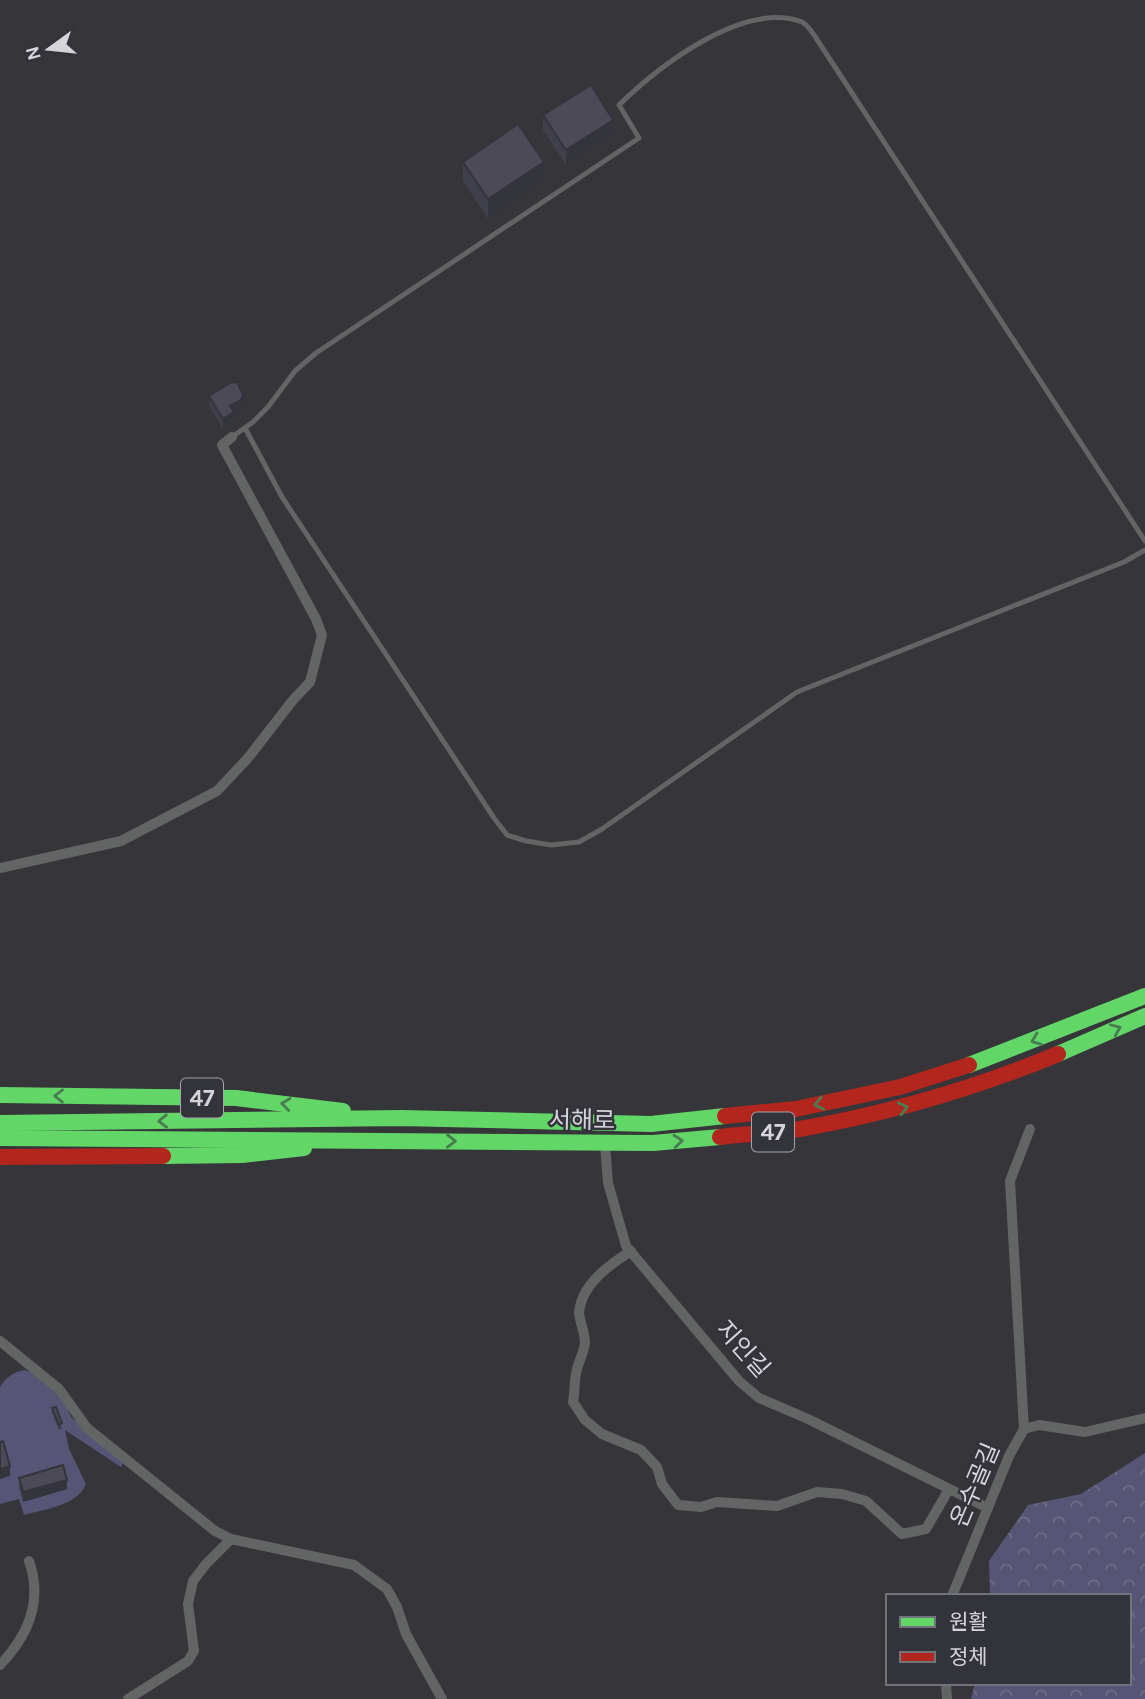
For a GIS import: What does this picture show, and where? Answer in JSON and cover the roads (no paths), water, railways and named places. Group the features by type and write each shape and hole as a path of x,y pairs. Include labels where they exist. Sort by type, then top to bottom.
{"main road":[{"name":"서해로","path":"0,1095 236,1098 402,1118 651,1124 796,1109 900,1087 991,1058 1145,996"},
{"name":"서해로","path":"0,1157 242,1155 383,1140 653,1143 798,1129 908,1107 1001,1078 1145,1016"},
{"name":"47","path":"0,1123 402,1118"},
{"name":"47","path":"0,1138 383,1140"}],"street":[{"path":"0,868 121,841 217,791 248,758 293,699 310,682 322,635 316,619 222,445 232,438"},
{"path":"1024,1429 1010,1181 1030,1129"},
{"name":"지인길","path":"605,1144 608,1183 626,1245 740,1381 759,1398 808,1419 988,1508"},
{"path":"631,1251 609,1265 594,1280 583,1297 579,1314 584,1327 585,1345 576,1371 573,1402 585,1420 602,1434 641,1450 657,1467 662,1484 678,1504 701,1507 717,1502 777,1506 817,1492 842,1494 866,1501 902,1534 926,1529 949,1489"},
{"path":"0,1341 60,1389 87,1428 215,1531 231,1539 354,1565 366,1572 387,1589 397,1606 406,1634 443,1699"},
{"name":"온수골길","path":"954,1594 1009,1455 1024,1429 1039,1425 1085,1432 1145,1418"},
{"path":"128,1699 188,1661 194,1651 188,1604 193,1581 231,1539"},
{"path":"0,1665 31,1617 36,1583 29,1561"}],"lane":[{"path":"232,438 268,407 295,371 316,353 639,138 619,105 649,76 724,27 745,18 779,16 804,23 817,38 1145,541"},
{"path":"245,428 282,497 494,818 507,835 551,845 579,842 603,829 797,692 1124,562 1145,550"}]}
